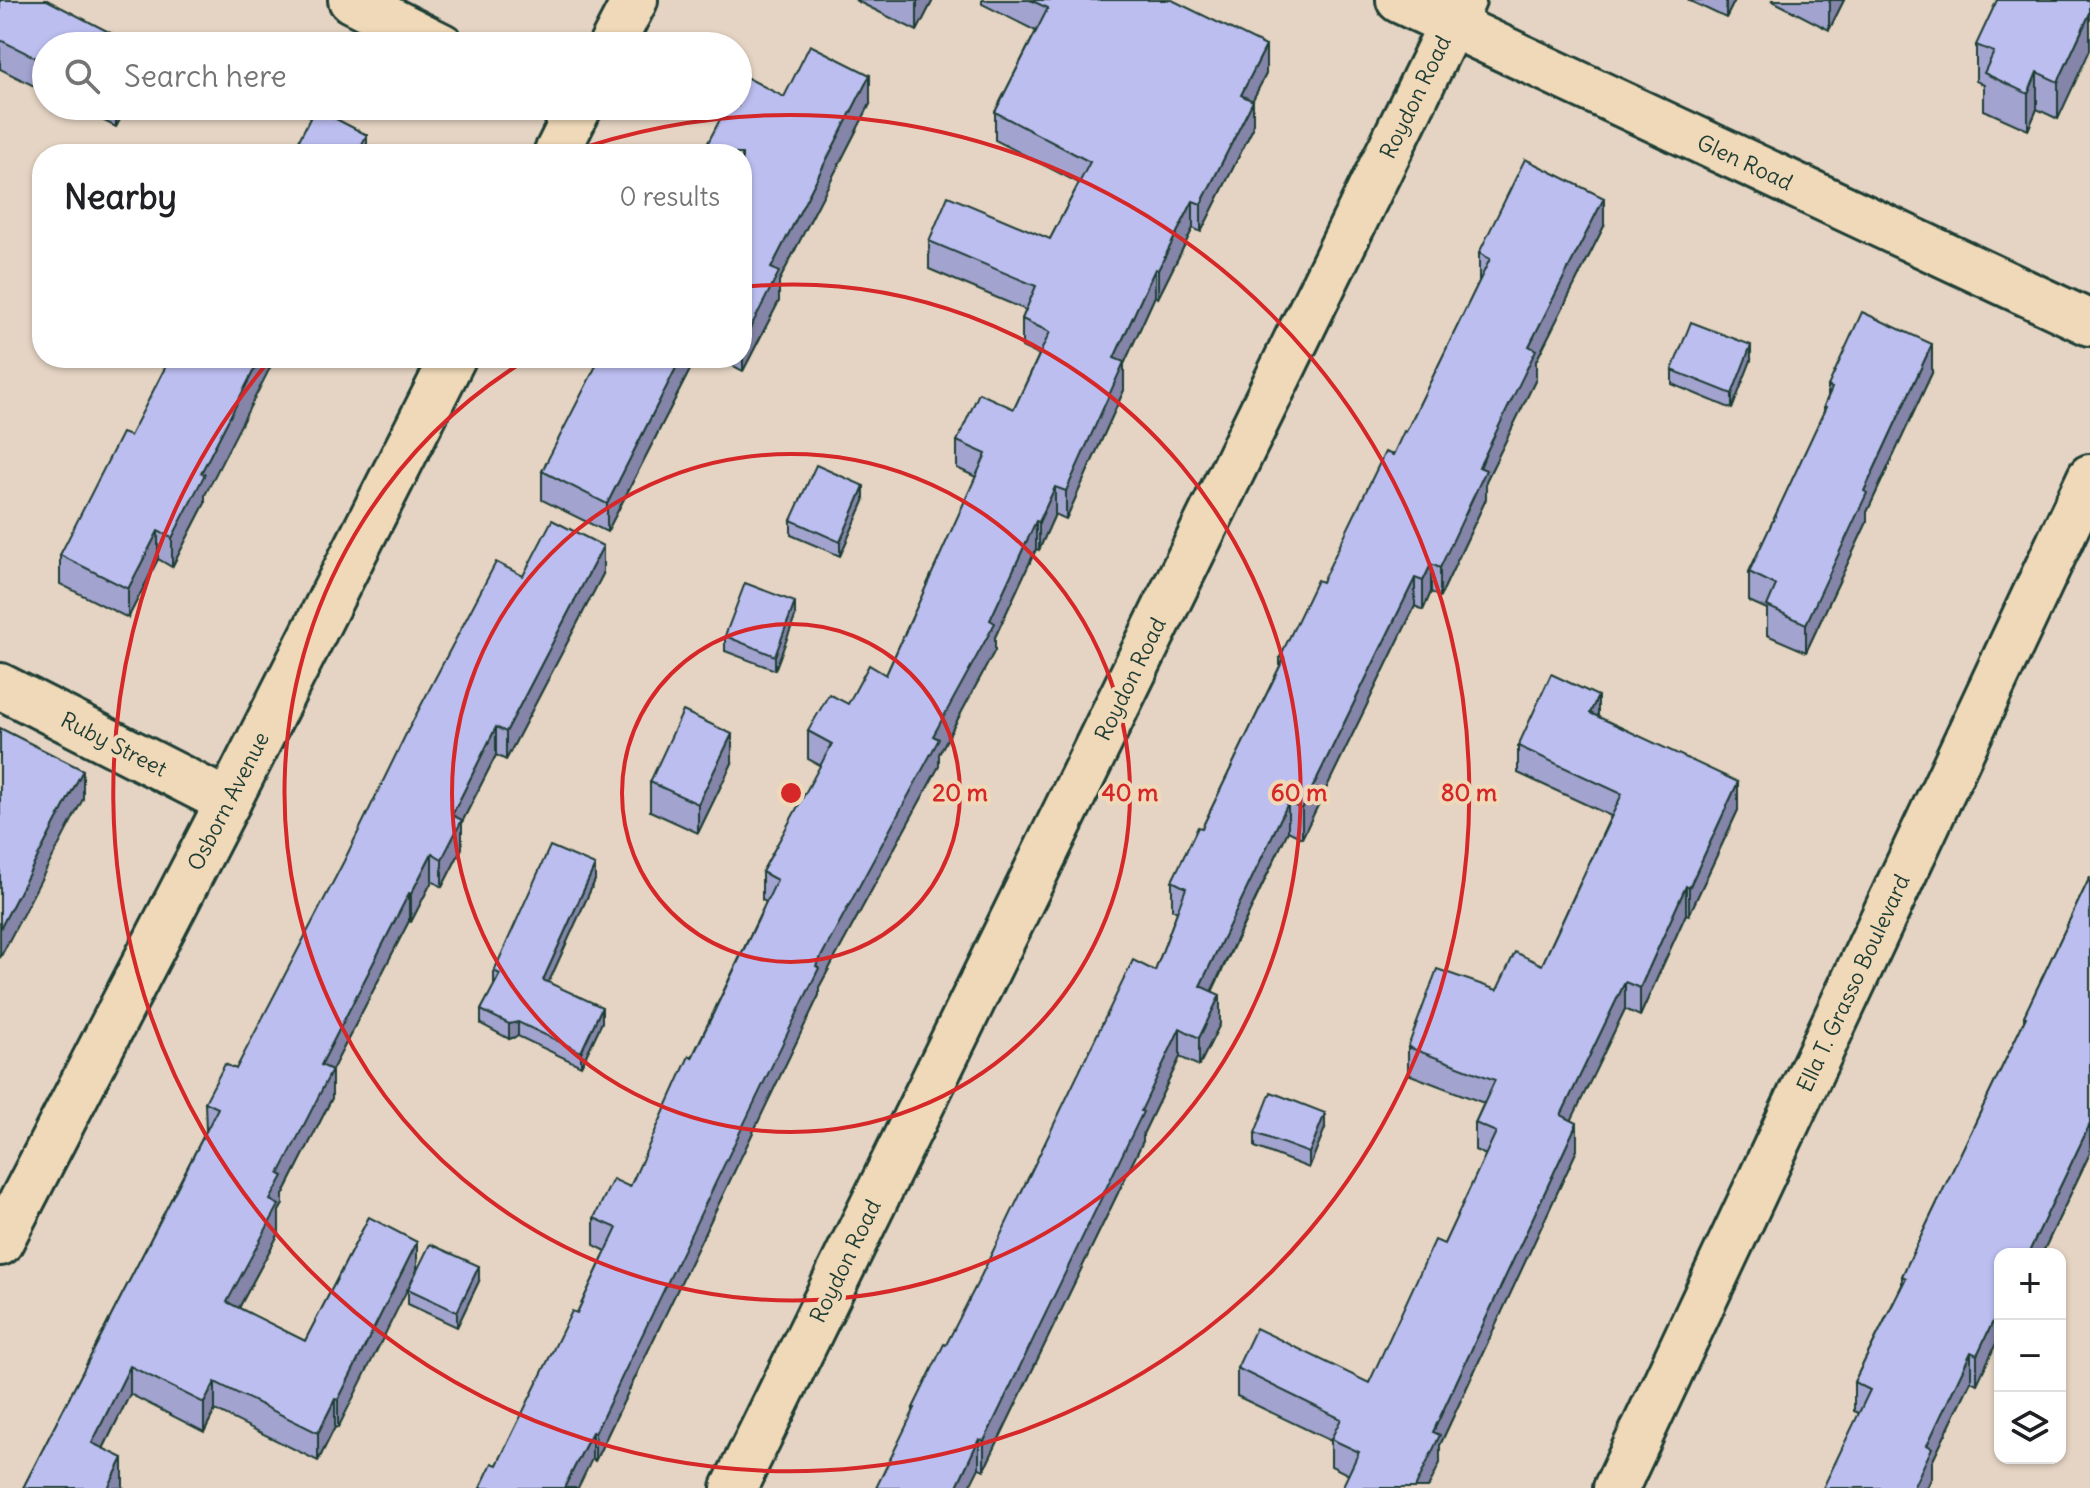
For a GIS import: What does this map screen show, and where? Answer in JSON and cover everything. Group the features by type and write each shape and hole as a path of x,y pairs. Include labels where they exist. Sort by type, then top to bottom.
{"street":[{"path":"351,0 414,32"},
{"path":"618,32 635,0"},
{"name":"Glen Road","path":"1399,0 1456,12 2090,323"},
{"name":"Roydon Road","path":"734,1488 1456,12"},
{"path":"560,144 569,120"},
{"name":"Osborn Avenue","path":"0,1243 448,368"},
{"name":"Ella T. Grasso Boulevard","path":"1616,1488 2090,477"},
{"name":"Ruby Street","path":"0,686 228,802"}],"building":[{"path":"0,0 47,0 109,32 32,32 32,56 0,40"},
{"path":"1030,0 1172,0 1266,46 1241,95 1253,101 1201,204 1193,201 1158,270 1155,269 1114,358 1124,362 1066,491 1055,487 1039,522 1036,521 990,620 995,623 933,736 939,739 816,966 819,968 595,1433 592,1432 564,1488 480,1488 492,1463 497,1465 572,1311 577,1313 617,1228 594,1218 613,1179 630,1187 689,1056 692,1058 777,880 762,872 832,744 808,731 829,694 848,704 869,665 886,675 986,454 957,441 979,393 1014,409 1050,332 1022,319 1036,286 929,241 948,196 1050,239 1090,162 995,112 1048,8"},
{"path":"1997,0 2090,0 2090,13 2058,82 2037,72 2028,94 1984,73 1994,52 1976,45"},
{"path":"810,45 870,75 771,268 779,272 752,324 752,144 707,144 720,120 752,120 752,80 784,97"},
{"path":"309,120 338,120 367,135 362,144 297,144"},
{"path":"1525,159 1604,198 1529,346 1536,350 1479,467 1486,470 1440,568 1431,564 1423,581 1415,578 1302,809 1288,803 1200,986 1220,995 1199,1038 1180,1028 1143,1112 984,1441 979,1439 956,1488 876,1488 1133,960 1155,971 1186,888 1172,881 1198,827 1202,828 1284,658 1280,657 1317,580 1322,582 1385,452 1393,455 1406,432 1490,259 1479,253"},
{"path":"1862,312 1932,344 1806,624 1767,606 1776,585 1749,572 1826,407 1832,388 1828,386"},
{"path":"1691,322 1751,345 1732,394 1672,370"},
{"path":"165,368 255,368 201,473 205,474 172,538 158,531 128,589 60,555 122,433 130,436"},
{"path":"595,368 676,368 607,504 542,471"},
{"path":"816,465 864,486 840,542 791,520"},
{"path":"552,520 603,546 506,732 496,727 452,815 462,820 442,859 432,853 321,1065 332,1070 279,1174 283,1176 270,1200 279,1205 227,1302 305,1341 369,1217 417,1242 338,1400 335,1399 318,1433 215,1382 204,1403 130,1366 92,1443 123,1458 108,1488 23,1488 218,1108 205,1102 225,1064 236,1069 496,562 523,576"},
{"path":"745,583 795,602 775,656 725,636"},
{"path":"1551,674 1598,696 1590,713 1738,782 1640,988 1625,982 1561,1115 1577,1123 1433,1432 1440,1435 1415,1488 1342,1488 1359,1452 1331,1439 1341,1419 1237,1368 1256,1328 1369,1383 1435,1240 1444,1244 1496,1132 1475,1123 1495,1080 1408,1047 1437,969 1497,990 1515,952 1542,965 1622,794 1518,746"},
{"path":"683,711 732,734 698,804 650,782"},
{"path":"0,728 83,770 0,929"},
{"path":"550,846 595,865 543,980 602,1007 581,1052 518,1022 509,1024 481,1010 500,974 494,971"},
{"path":"2090,877 2090,1124 2031,1248 1994,1248 1994,1320 1977,1355 1971,1352 1927,1445 1932,1448 1913,1488 1823,1488 1870,1390 1854,1382 1906,1278 1902,1276"},
{"path":"1271,1092 1325,1113 1309,1153 1255,1133"},
{"path":"430,1244 479,1266 457,1312 408,1289"}]}
